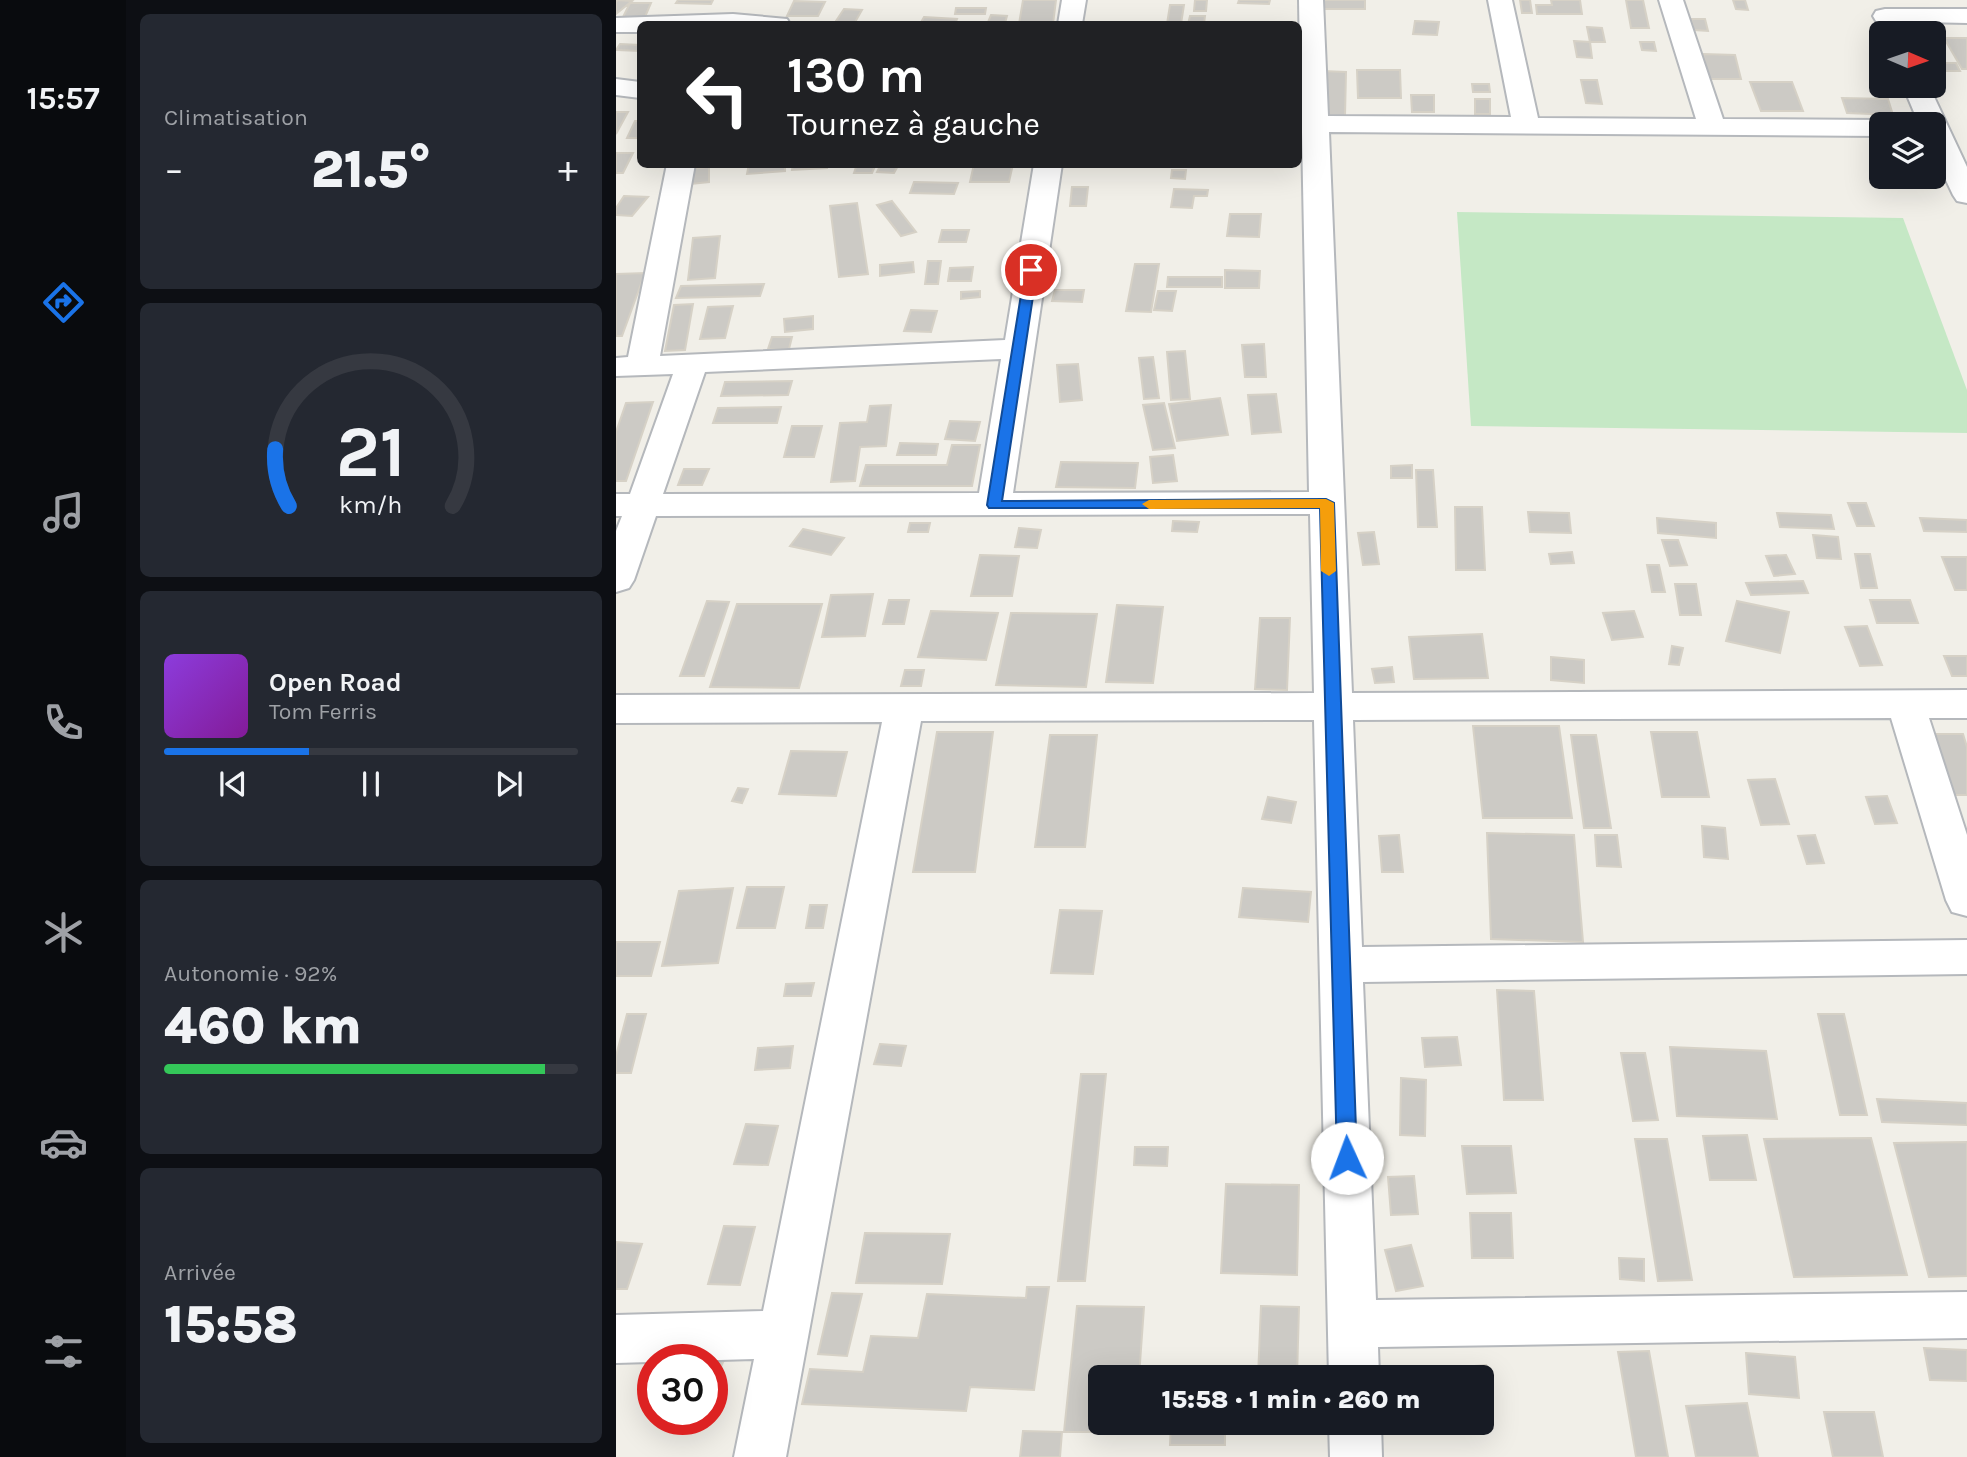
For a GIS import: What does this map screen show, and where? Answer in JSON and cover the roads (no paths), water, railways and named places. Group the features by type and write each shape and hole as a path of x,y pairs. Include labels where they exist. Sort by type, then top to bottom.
{"street":[{"path":"1070,21 1074,0"},
{"path":"1311,0 1307,124 1326,503 1354,1365"},
{"path":"1500,0 1526,125"},
{"path":"1671,0 1712,127"},
{"path":"1884,16 1967,16"},
{"path":"616,25 637,25"},
{"path":"616,87 637,90"},
{"path":"1307,124 1869,128"},
{"path":"1946,127 1967,128"},
{"path":"1946,153 1967,195"},
{"path":"680,168 629,366 1019,349"},
{"path":"994,505 1047,168"},
{"path":"616,580 629,505 693,363"},
{"path":"629,505 1326,503"},
{"path":"1906,704 1967,900"},
{"path":"616,709 1967,704"},
{"path":"760,1457 904,708"},
{"path":"1341,965 1967,957"},
{"path":"1352,1324 1967,1315"},
{"path":"616,1339 784,1334"},
{"path":"1355,1435 1356,1457"}]}
